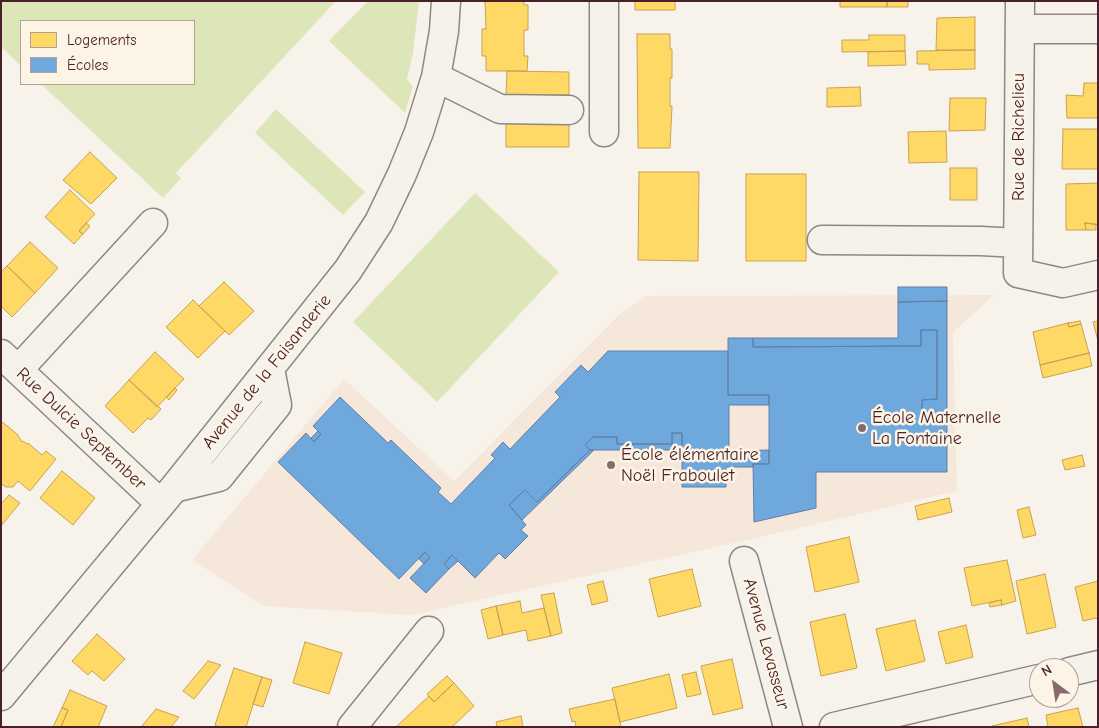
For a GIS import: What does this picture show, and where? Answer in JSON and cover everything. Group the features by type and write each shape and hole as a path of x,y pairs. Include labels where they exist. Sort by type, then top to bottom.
{"street":[{"name":"Avenue de la Faisanderie","path":"1,696 270,369 348,270 379,222 402,174 419,132 436,77 444,30 446,1"},
{"path":"604,1 604,132"},
{"name":"Rue de Richelieu","path":"1020,1 1018,273 1063,283 1098,275"},
{"path":"1020,29 1098,29"},
{"path":"436,77 500,109 569,110"},
{"path":"10,362 153,223"},
{"path":"822,240 981,240 1018,243"},
{"name":"Rue Dulcie September","path":"10,362 167,496"},
{"name":"Avenue Levasseur","path":"744,561 788,727"},
{"path":"352,727 429,631"},
{"path":"1079,670 1098,665"},
{"path":"834,727 1029,681"}],"shaded area":[{"name":"École élémentaire Noël Fraboulet","path":"994,295 953,332 957,491 412,615 264,606 192,560 344,379 454,481 618,316 645,296"}],"green space":[{"path":"1,1 335,2 176,173 181,178 163,198 42,85 195,85 195,20 20,20 20,65 1,47"},
{"path":"368,1 419,1 413,53 407,79 413,86 405,113 329,41"},
{"path":"276,109 365,192 343,215 255,133"},
{"path":"475,193 559,272 437,402 353,322"}],"building: Logements":[{"path":"481,1 524,1 524,5 528,5 528,30 524,30 524,56 528,56 527,71 486,71 486,56 482,56 482,29 486,29 485,2"},
{"path":"635,1 675,1 675,10 635,10"},
{"path":"840,1 887,1 887,7 840,7"},
{"path":"887,1 908,1 908,7 887,7"},
{"path":"975,17 975,50 936,50 937,18"},
{"path":"637,34 670,34 672,78 670,78 670,106 672,106 670,148 638,148"},
{"path":"869,35 905,35 905,51 842,52 842,40 869,40"},
{"path":"975,50 975,69 929,70 929,64 917,64 917,51"},
{"path":"905,51 906,65 868,66 868,52"},
{"path":"507,71 569,72 569,95 506,95"},
{"path":"1084,83 1098,83 1098,118 1067,118 1066,95 1083,96"},
{"path":"860,87 861,106 827,107 827,88"},
{"path":"950,98 986,98 985,130 949,131"},
{"path":"569,122 569,147 506,147 506,123"},
{"path":"1063,129 1098,129 1098,169 1062,169"},
{"path":"946,131 947,162 909,163 908,132"},
{"path":"90,152 117,178 91,204 63,180"},
{"path":"950,168 977,168 977,200 950,200"},
{"path":"639,172 699,172 698,261 638,260"},
{"path":"746,174 806,174 806,261 746,261"},
{"path":"1098,183 1098,225 1085,223 1086,230 1066,230 1066,184"},
{"path":"70,190 95,214 79,231 83,234 74,244 45,217"},
{"path":"86,223 90,226 83,234 79,231"},
{"path":"1085,223 1096,224 1096,230 1086,230"},
{"path":"30,242 58,268 35,293 7,266"},
{"path":"7,266 35,293 12,317 1,306 1,272"},
{"path":"224,282 254,311 229,335 199,306"},
{"path":"193,300 225,331 198,358 166,327"},
{"path":"1080,321 1081,324 1069,327 1068,323"},
{"path":"1098,321 1098,341 1093,322"},
{"path":"1068,323 1069,327 1081,324 1089,353 1040,365 1033,332"},
{"path":"155,352 184,379 157,407 129,380"},
{"path":"1089,353 1092,366 1043,378 1040,365"},
{"path":"129,380 161,409 151,420 148,418 133,433 105,406"},
{"path":"175,388 177,390 169,400 166,397"},
{"path":"1,421 17,434 22,442 28,443 42,455 46,451 56,459 30,491 18,481 13,487 6,487 1,484"},
{"path":"1082,455 1085,466 1065,470 1062,460"},
{"path":"62,471 95,498 73,525 40,498"},
{"path":"9,495 20,503 1,526 1,504"},
{"path":"949,498 952,512 918,520 915,506"},
{"path":"1029,507 1036,535 1023,538 1017,510"},
{"path":"849,537 859,582 815,592 806,547"},
{"path":"1007,560 1016,601 1002,605 1001,600 972,606 964,568"},
{"path":"692,569 701,606 658,617 649,579"},
{"path":"1045,574 1056,627 1027,634 1016,581"},
{"path":"603,581 608,601 592,605 587,585"},
{"path":"1098,581 1098,620 1096,618 1083,621 1075,587"},
{"path":"554,593 562,633 551,636 541,595"},
{"path":"1001,600 1002,605 990,607 989,603"},
{"path":"520,601 522,613 544,608 551,636 528,641 526,630 503,635 496,606"},
{"path":"496,606 503,635 488,639 481,610"},
{"path":"845,614 857,668 821,676 810,622"},
{"path":"915,620 925,661 886,671 876,629"},
{"path":"966,625 973,657 946,664 938,632"},
{"path":"97,634 125,659 104,681 92,671 88,675 72,661"},
{"path":"305,642 342,653 329,694 293,683"},
{"path":"732,659 743,708 713,715 701,666"},
{"path":"208,661 221,665 194,699 183,691"},
{"path":"234,668 262,677 246,727 219,727 215,725"},
{"path":"696,672 701,694 687,697 682,675"},
{"path":"669,674 677,708 620,722 612,688"},
{"path":"447,676 454,683 434,702 427,694"},
{"path":"262,677 272,680 263,707 253,704"},
{"path":"454,683 474,706 452,727 396,727 429,696 434,702"},
{"path":"70,690 107,706 98,727 61,727 68,710 62,708"},
{"path":"615,699 621,727 576,727 575,721 572,722 569,709"},
{"path":"62,708 68,710 61,727 53,727"},
{"path":"1078,708 1083,727 1048,727 1046,715"},
{"path":"156,709 179,717 171,727 141,727"},
{"path":"521,716 523,727 497,727 496,722"},
{"path":"1027,718 1029,727 992,727 992,726"}],"building: Écoles":[{"path":"898,287 947,287 947,301 898,302"},
{"path":"947,301 947,415 922,414 922,400 937,399 937,330 921,330 921,346 753,347 753,338 898,338 898,302"},
{"path":"921,330 937,330 937,399 922,400 922,414 947,415 947,472 816,472 816,508 754,522 753,464 769,464 769,395 728,395 728,338 753,338 753,347 921,346"},
{"path":"608,351 728,351 728,395 769,395 769,405 729,405 729,451 769,450 769,464 753,464 753,467 726,467 726,487 682,487 682,433 672,433 672,444 617,444 617,437 593,437 585,445 590,450 537,502 525,490 509,505 526,525 521,530 528,536 505,559 499,553 475,578 452,555 444,564 449,569 426,593 410,578 430,557 425,552 399,579 278,462 306,433 314,442 321,434 313,426 340,397 388,443 391,440 441,488 438,492 451,504 495,458 491,455 503,442 510,449 560,397 555,392 581,365 588,372"},
{"path":"318,431 321,434 314,442 311,438"},
{"path":"672,433 682,433 682,450 590,450 585,445 593,437 617,437 617,444 672,444"},
{"path":"590,450 594,450 522,520 509,505 525,490 537,502"},
{"path":"425,552 430,557 424,564 419,559"},
{"path":"452,555 458,561 449,569 444,564"}],"place":[{"name":"École Maternelle La Fontaine","path":"862,428"},
{"name":"École élémentaire Noël Fraboulet","path":"611,465"}]}
